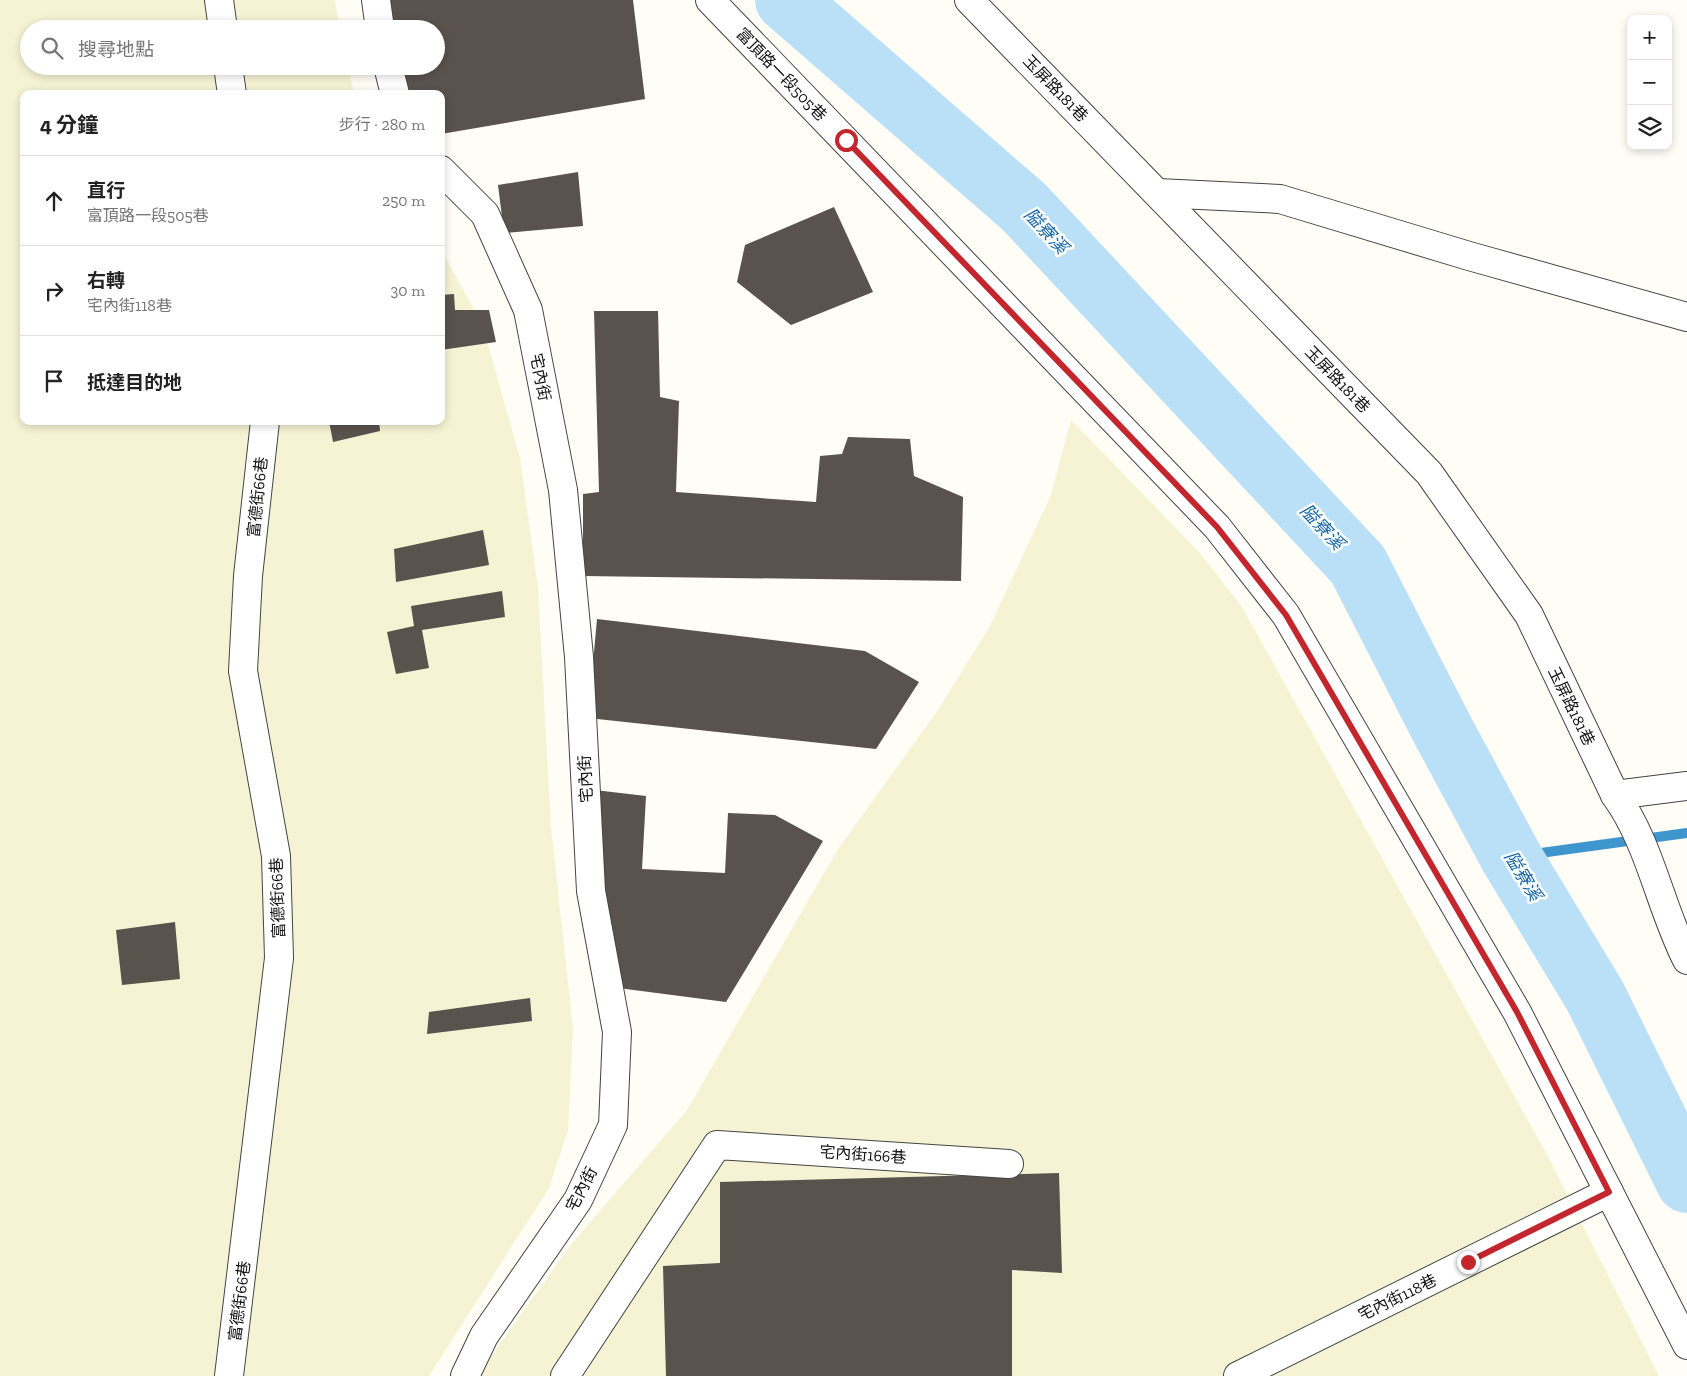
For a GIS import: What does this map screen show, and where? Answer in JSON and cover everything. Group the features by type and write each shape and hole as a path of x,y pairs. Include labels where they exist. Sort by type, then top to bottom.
{"street":[{"path":"219,0 222,20"},
{"path":"376,0 379,20"},
{"name":"富頂路一段505巷","path":"710,0 1217,527 1286,615 1517,1012 1687,1345"},
{"name":"玉屏路181巷","path":"969,0 1429,473 1529,615 1642,848 1675,937 1687,960"},
{"path":"229,75 231,90"},
{"path":"391,75 395,90"},
{"name":"宅內街","path":"445,174 485,214 528,310 563,490 579,656 591,891 617,1032 613,1125 578,1200 484,1336 465,1376"},
{"path":"1158,193 1280,199 1459,253 1687,317"},
{"name":"富德街66巷","path":"229,1376 279,958 276,856 243,671 248,576 265,425"},
{"path":"1622,805 1687,786"},
{"name":"宅內街166巷","path":"565,1376 717,1145 1009,1164"},
{"name":"宅內街118巷","path":"1238,1376 1609,1192"}],"shaded area":[{"path":"0,0 335,0 338,20 20,20 20,75 350,75 353,90 20,90 20,425 445,425 445,256 482,324 520,458 538,588 551,827 573,1028 568,1131 549,1188 429,1376 0,1376"},
{"path":"1071,420 1199,552 1242,607 1545,1151 1659,1376 477,1376 573,1242 687,1110 838,849 938,710 991,624 1051,495"}],"building":[{"path":"390,0 633,0 645,99 445,133 445,90 404,90 399,75 445,75 445,20 391,20"},
{"path":"578,172 583,226 504,233 498,185"},
{"path":"834,207 873,292 791,325 737,282 745,245"},
{"path":"454,294 455,310 489,310 496,342 445,349 445,295"},
{"path":"594,311 658,311 660,397 679,401 676,492 816,502 820,456 842,454 848,437 910,439 914,476 963,497 961,581 583,576 583,494 599,492"},
{"path":"330,425 379,425 380,431 333,442"},
{"path":"483,530 489,565 396,582 394,549"},
{"path":"502,591 505,617 422,630 429,668 396,674 387,632 414,626 411,606"},
{"path":"597,619 865,651 919,682 876,749 588,718"},
{"path":"586,789 646,796 642,869 725,873 728,813 775,815 823,841 726,1002 603,986"},
{"path":"175,922 180,979 122,985 116,930"},
{"path":"530,998 532,1021 427,1034 429,1012"},
{"path":"1059,1173 1062,1273 1012,1270 1012,1376 666,1376 663,1266 720,1263 720,1182"}],"waterway":[{"name":"隘寮溪","path":"786,0 1024,207 1358,565 1442,729 1511,857 1595,996 1687,1182"},
{"path":"1511,857 1687,833"}],"route":[{"path":"846,140 1217,527 1286,615 1517,1012 1609,1192 1468,1262"}]}
